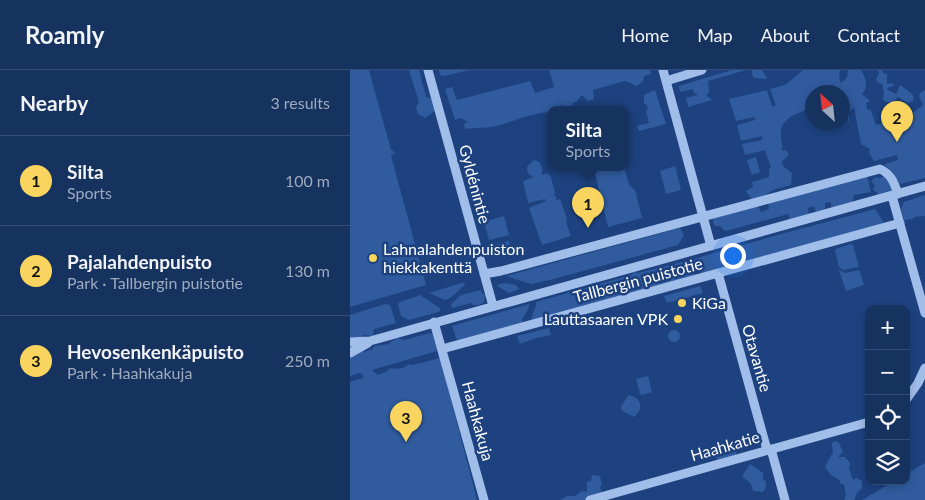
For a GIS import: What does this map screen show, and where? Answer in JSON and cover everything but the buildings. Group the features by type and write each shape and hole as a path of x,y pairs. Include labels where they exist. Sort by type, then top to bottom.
{"street":[{"name":"Gyldénintie","path":"428,70 493,306"},
{"path":"663,70 712,246"},
{"path":"666,81 702,70"},
{"path":"484,274 502,272 880,169 886,172 893,180 900,223 925,314"},
{"name":"Tallbergin puistotie","path":"350,342 370,341 925,186"},
{"name":"Tallbergin puistotie","path":"442,349 900,223"},
{"name":"Otavantie","path":"718,274 785,500"},
{"path":"434,322 442,349"},
{"name":"Tallbergin puistotie","path":"350,353 370,341"},
{"name":"Haahkakuja","path":"442,349 484,500"},
{"path":"910,395 918,384 925,368"},
{"name":"Haahkatie","path":"590,500 865,423"}],"shaded area":[{"path":"350,70 369,70 391,150 395,153 391,156 426,285 350,307"},
{"path":"409,70 419,70 426,97 432,99 435,105 435,111 425,118 418,114 416,107 419,102"},
{"path":"439,70 469,70 445,76 440,75"},
{"path":"549,70 650,70 651,74 644,76 643,81 637,86 625,81 593,90 594,99 588,101 582,95 576,102 573,102 572,106 563,106 563,104 561,106 547,106 547,112 531,115 500,125 465,129 464,124 468,122 461,118 455,120 445,89 452,87 457,100 530,81 535,93 554,87"},
{"path":"732,70 746,70 708,81 709,93 706,95 712,100 688,107 686,98 698,95 694,93 693,89 680,92 679,86"},
{"path":"752,70 762,70 767,78 754,78"},
{"path":"803,70 840,70 839,78 841,83 847,78 848,70 861,70 866,82 866,88 862,94 870,101 866,103 867,109 871,110 876,125 880,124 886,117 913,113 923,105 919,97 920,93 925,90 925,178 900,184 892,171 884,165 898,160 897,155 874,161 869,153 870,149 861,144 854,107 850,111 850,85 805,85 805,111 787,120 781,129 782,151 786,150 788,153 788,156 782,161 783,166 792,173 791,185 775,189 754,202 746,191 753,187 752,182 769,177 769,169 771,168 765,150 745,155 742,144 762,140 762,136 741,141 737,125 755,120 755,118 736,121 729,99 767,90 772,106 776,106 770,89 785,85"},
{"path":"878,70 882,70 883,73 887,74 887,84 893,83 894,86 887,88 888,90 896,94 900,85 910,92 914,97 913,101 908,103 898,97 892,103 883,100 882,84 877,82 876,79 879,74"},
{"path":"655,90 666,124 639,131 637,126 649,123 646,111 648,110 646,104 644,104 644,95"},
{"path":"756,157 760,172 752,175 747,160"},
{"path":"534,160 541,165 542,175 547,173 551,177 554,196 556,196 556,200 560,199 571,236 542,245 529,208 546,201 545,199 528,203 523,181 533,177 528,173 527,167"},
{"path":"675,166 681,190 666,194 660,171"},
{"path":"594,171 625,171 629,185 635,190 642,218 608,227"},
{"path":"867,175 871,192 854,195 852,205 834,208 831,206 831,202 825,203 825,208 822,212 816,212 814,206 808,208 809,217 791,222 788,214 725,231 720,226 715,226 713,222 714,218 758,206 761,212 769,209 768,203"},
{"path":"876,177 889,177 893,192 878,197 877,192 873,188 875,186 871,181"},
{"path":"925,195 925,216 904,220 901,209 904,202"},
{"path":"875,209 884,223 702,273 690,260 785,233"},
{"path":"504,216 509,235 489,240 485,225 487,221"},
{"path":"680,228 684,235 678,245 531,284 506,276"},
{"path":"509,241 512,253 494,258 490,246"},
{"path":"851,244 853,245 859,267 843,270 839,267 835,251"},
{"path":"682,262 685,268 696,275 531,320 536,302 631,275 634,272 638,273"},
{"path":"839,270 845,273 859,270 864,285 846,291"},
{"path":"462,283 465,285 445,300 429,293"},
{"path":"504,283 516,285 519,289 509,293 496,285"},
{"path":"700,286 703,293 667,303 664,296"},
{"path":"481,290 485,295 484,302 479,305 471,303 452,308 451,304 461,295"},
{"path":"420,295 441,309 439,312 409,320 401,316 398,304"},
{"path":"715,297 719,311 708,311 704,300"},
{"path":"385,304 390,305 396,323 374,329 373,336 363,335 359,346 364,352 373,349 374,346 389,344 398,338 404,340 430,333 433,335 437,351 372,370 378,375 390,368 402,368 408,364 413,365 440,358 477,500 350,500 350,382 363,378 363,375 360,373 350,376 350,315"},
{"path":"529,304 522,320 523,323 457,340 452,326"},
{"path":"549,328 551,335 520,344 517,336"},
{"path":"672,330 676,330 680,336 676,342 672,342 668,338 668,334"},
{"path":"648,376 652,392 642,395 640,394 636,379"},
{"path":"629,395 637,399 640,404 639,411 634,417 622,411 621,406"},
{"path":"733,441 737,449 736,455 719,461 713,455 712,447 716,443"},
{"path":"835,441 839,443 843,452 838,457 845,457 850,463 849,468 853,480 856,478 862,481 862,488 854,500 844,500 846,495 844,484 841,484 825,467 833,454 832,443"},
{"path":"925,463 925,500 862,500 887,485 910,485 910,472"},
{"path":"750,464 763,473 766,487 763,492 753,491 751,484 742,476"},
{"path":"592,475 600,476 602,485 600,487 603,495 589,500 560,500 567,496 575,496 582,491 587,492 587,482 591,481"}],"place":[{"name":"Pajalahdenpuisto","path":"897,142"},
{"name":"Silta","path":"588,228"},
{"name":"Lahnalahdenpuiston hiekkakenttä","path":"373,258"},
{"name":"KiGa","path":"682,303"},
{"name":"Lauttasaaren VPK","path":"678,319"},
{"name":"Hevosenkenkäpuisto","path":"406,442"}]}
